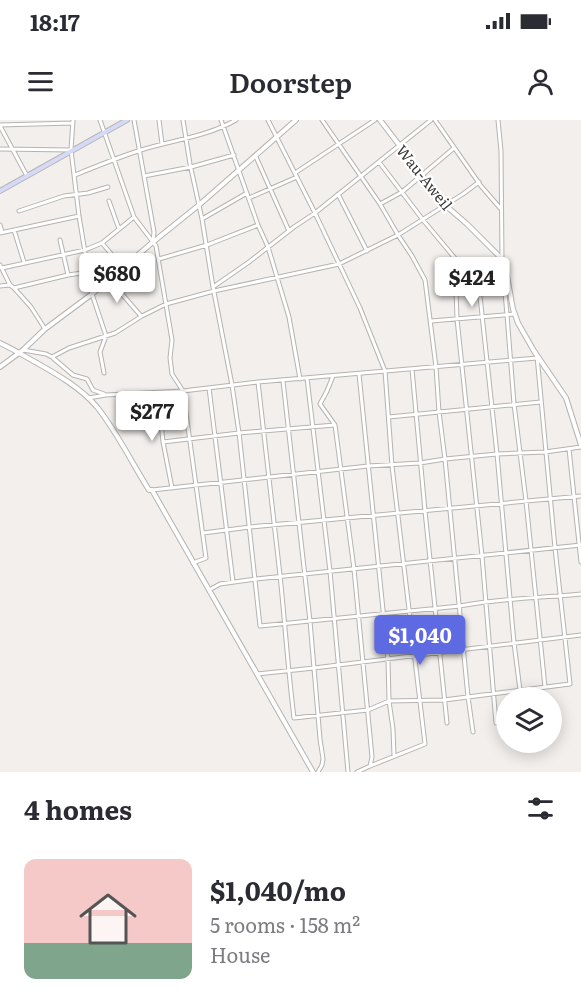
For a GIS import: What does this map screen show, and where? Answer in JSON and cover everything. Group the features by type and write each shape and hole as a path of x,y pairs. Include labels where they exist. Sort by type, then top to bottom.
{"main road":[{"path":"0,191 127,120"}],"street":[{"path":"100,120 134,217 156,246 159,259 172,340 170,358 172,374 183,391 206,558 193,563"},
{"path":"134,120 154,232 153,242"},
{"path":"159,120 162,144"},
{"path":"183,120 232,385 260,626 435,609 485,601 581,594"},
{"path":"221,120 268,247 289,317 300,379"},
{"path":"75,175 139,151 186,140 224,127 236,120"},
{"path":"268,120 339,264 375,343 385,371 392,466 424,744 357,772"},
{"path":"0,367 200,205 296,120"},
{"path":"322,120 380,204 424,276 436,367 473,732"},
{"path":"202,219 296,175 375,120"},
{"name":"Wau-Aweil","path":"380,120 446,205 502,259"},
{"path":"213,289 315,213 433,120 501,209"},
{"path":"498,120 501,151 502,259 514,404 545,687 570,684 537,357"},
{"path":"27,176 0,126 73,122 71,150 79,216 92,294 106,336 100,352 104,373"},
{"path":"380,204 402,192 454,148"},
{"path":"0,149 71,150"},
{"path":"144,176 191,167 234,155"},
{"path":"256,157 289,231"},
{"path":"379,162 423,220 479,287 519,687"},
{"path":"52,357 69,348 115,333 166,304 213,289 339,264 398,235 479,182"},
{"path":"19,211 64,196 88,193 108,187"},
{"path":"338,194 367,251"},
{"path":"110,201 119,229"},
{"path":"0,225 1,232 79,216"},
{"path":"45,329 31,307 10,285 1,266 85,250 102,243 134,217"},
{"path":"159,259 258,225"},
{"path":"14,230 24,262"},
{"path":"60,240 68,275"},
{"path":"102,243 123,268"},
{"path":"455,258 457,319 482,556 496,723"},
{"path":"0,343 21,351 59,375 88,398 109,425 148,490 471,456 545,452 581,446 566,398 537,357 514,314 502,259"},
{"path":"14,288 89,272"},
{"path":"109,279 142,316"},
{"path":"0,286 10,285"},
{"path":"431,321 514,314"},
{"path":"21,351 46,354 52,357 73,375 87,379 93,390 106,395"},
{"path":"88,398 537,357"},
{"path":"412,369 447,723"},
{"path":"359,374 388,659 394,756"},
{"path":"333,376 320,404 335,425 348,518 368,710 372,757 370,766"},
{"path":"307,378 330,571 348,772"},
{"path":"283,381 323,759 318,772"},
{"path":"258,382 294,718 368,710 389,701 444,700 496,694"},
{"path":"209,388 233,582"},
{"path":"158,393 163,442 172,488"},
{"path":"389,417 541,402"},
{"path":"163,442 215,435 335,425"},
{"path":"569,449 581,562"},
{"path":"152,490 313,772"},
{"path":"202,534 250,527 581,496"},
{"path":"209,590 220,584 255,579 580,545"},
{"path":"257,674 581,635"}]}
